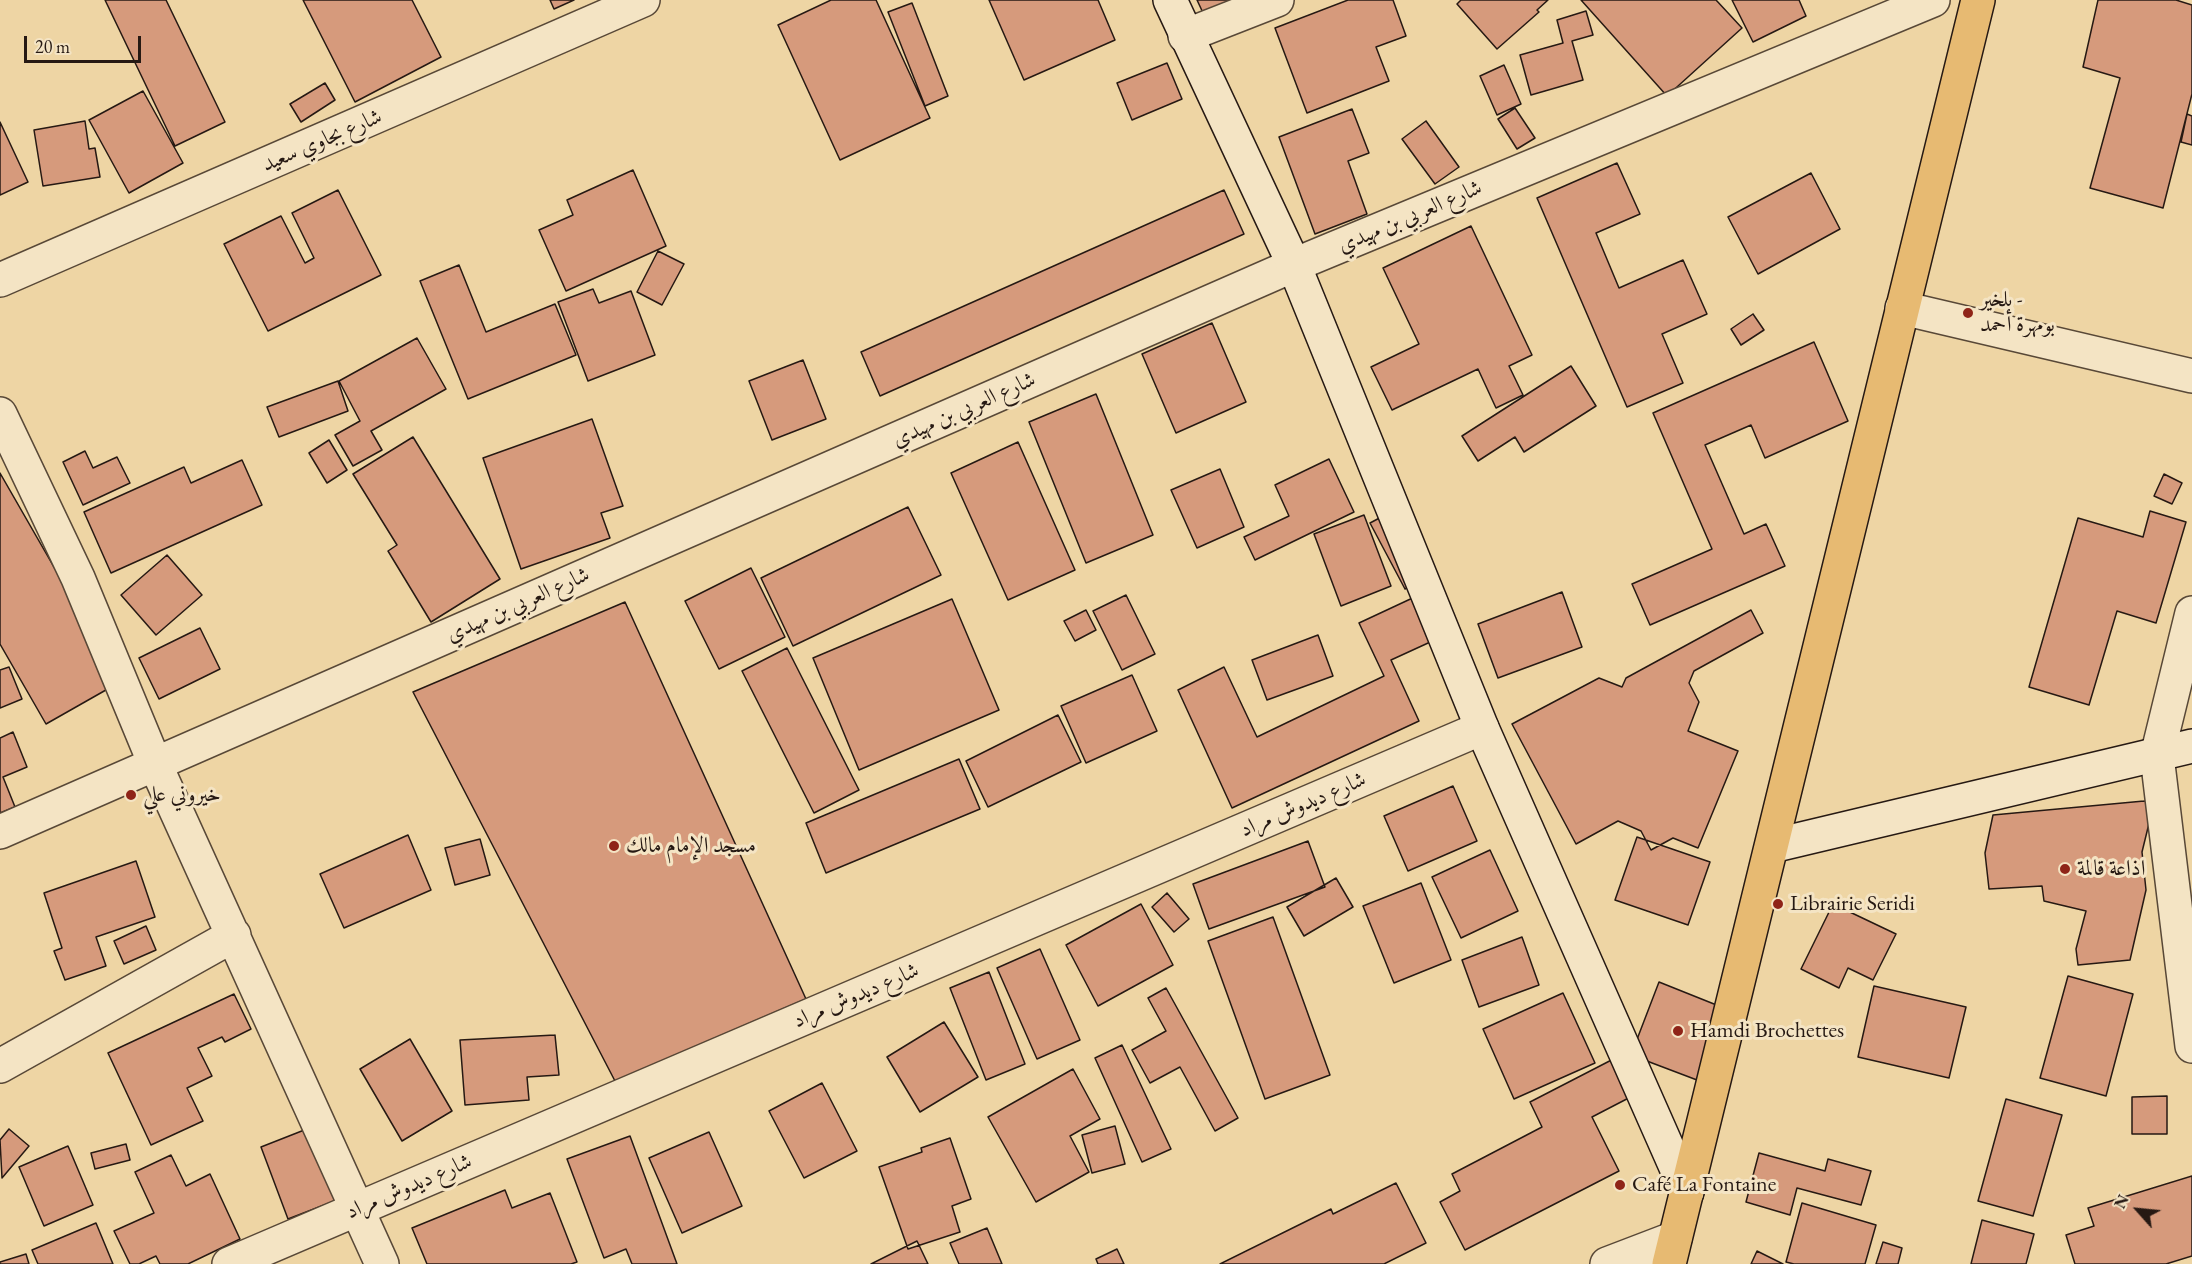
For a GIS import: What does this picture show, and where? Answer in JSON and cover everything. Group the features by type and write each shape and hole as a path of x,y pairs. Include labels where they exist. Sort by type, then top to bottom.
{"main road":[{"path":"1672,1251 1978,0"}],"street":[{"name":"شارع بجاوي سعيد","path":"0,280 643,0"},
{"path":"1170,0 1294,266 1482,728 1687,1192"},
{"path":"1185,36 1277,0"},
{"name":"شارع العربي بن مهيدي","path":"0,832 1294,266 1933,0"},
{"path":"1902,308 2192,376"},
{"path":"0,414 78,578 155,764 382,1264"},
{"path":"2192,613 2157,756 2192,1046"},
{"name":"شارع ديدوش مراد","path":"229,1264 1482,728"},
{"path":"1772,846 2192,746"},
{"path":"0,1066 234,935"},
{"path":"1607,1264 1672,1251"}],"building":[{"path":"105,0 166,0 225,122 175,146"},
{"path":"303,0 412,0 441,57 355,102"},
{"path":"550,0 574,0 554,9"},
{"path":"831,0 876,0 930,118 840,160 778,25"},
{"path":"989,0 1098,0 1115,40 1024,80"},
{"path":"1197,0 1234,0 1204,15"},
{"path":"1348,0 1393,0 1406,36 1376,47 1389,81 1307,113 1275,28"},
{"path":"1461,0 1548,0 1537,10 1539,12 1497,49 1457,4"},
{"path":"1581,0 1716,0 1742,28 1667,96"},
{"path":"1732,0 1799,0 1806,16 1753,42"},
{"path":"2098,0 2176,0 2192,5 2192,94 2163,208 2090,188 2120,78 2083,67"},
{"path":"912,3 948,96 925,106 888,12"},
{"path":"1586,11 1593,35 1572,41 1583,80 1531,95 1520,55 1563,43 1557,20"},
{"path":"1167,63 1182,99 1132,120 1117,83"},
{"path":"1504,65 1521,104 1497,115 1480,76"},
{"path":"325,83 335,100 301,122 290,104"},
{"path":"143,91 183,163 129,193 89,120"},
{"path":"1515,108 1535,138 1517,149 1498,119"},
{"path":"1352,109 1369,153 1348,161 1367,214 1315,234 1279,137"},
{"path":"2187,114 2192,116 2192,145 2181,142"},
{"path":"85,121 89,149 95,148 100,177 43,186 34,130"},
{"path":"1426,121 1459,167 1435,184 1402,139"},
{"path":"0,122 28,182 0,195"},
{"path":"1617,163 1640,214 1596,233 1619,288 1683,260 1707,314 1662,334 1683,383 1627,407 1537,198"},
{"path":"633,170 666,246 566,291 539,230 573,215 567,200"},
{"path":"1811,173 1840,229 1758,274 1728,217"},
{"path":"338,190 381,275 268,331 224,244 281,216 305,263 314,258 292,213"},
{"path":"1224,190 1244,234 880,396 861,352"},
{"path":"1471,226 1532,355 1509,366 1523,395 1496,408 1478,369 1392,410 1371,367 1419,344 1383,268"},
{"path":"658,251 684,264 662,305 637,292"},
{"path":"459,265 486,332 555,304 576,355 468,399 420,281"},
{"path":"593,289 599,303 631,291 655,355 588,381 558,302"},
{"path":"1753,314 1764,330 1741,345 1731,329"},
{"path":"1212,323 1246,402 1176,433 1142,354"},
{"path":"417,338 446,389 371,431 382,450 353,466 335,435 360,421 339,381"},
{"path":"1814,342 1848,421 1765,458 1751,425 1705,445 1744,534 1766,524 1785,566 1650,625 1632,584 1712,549 1653,413"},
{"path":"803,360 826,419 772,440 749,381"},
{"path":"1571,366 1596,406 1524,452 1515,437 1478,461 1462,436"},
{"path":"338,381 348,411 279,437 267,407"},
{"path":"1096,394 1153,535 1086,563 1029,422"},
{"path":"592,419 623,506 601,513 610,538 521,569 483,458"},
{"path":"413,437 500,579 431,622 388,551 397,545 353,474"},
{"path":"329,440 347,470 327,483 309,453"},
{"path":"1018,442 1075,570 1008,600 951,473"},
{"path":"85,451 93,468 117,457 130,483 83,505 63,462"},
{"path":"1329,459 1354,512 1255,560 1244,537 1289,516 1275,485"},
{"path":"242,460 262,505 111,573 84,512 184,467 191,483"},
{"path":"1220,469 1244,527 1197,548 1171,490"},
{"path":"0,473 120,682 46,724 0,644"},
{"path":"2164,474 2182,483 2172,504 2154,496"},
{"path":"908,507 941,575 793,646 761,578"},
{"path":"2150,511 2186,522 2156,623 2117,611 2089,705 2029,687 2078,518 2143,537"},
{"path":"1389,513 1424,578 1405,589 1370,523"},
{"path":"1364,515 1391,586 1341,606 1314,534"},
{"path":"167,555 202,595 156,635 121,595"},
{"path":"751,568 785,637 719,669 685,601"},
{"path":"1562,592 1582,647 1498,678 1478,624"},
{"path":"1126,595 1155,654 1122,670 1093,611"},
{"path":"1419,595 1439,638 1391,660 1419,721 1232,808 1178,690 1224,667 1257,737 1384,676 1359,623"},
{"path":"952,599 999,710 859,770 813,658"},
{"name":"مسجد الإمام مالك","path":"625,602 806,999 615,1081 413,692"},
{"path":"1086,610 1096,630 1075,641 1064,621"},
{"path":"1751,610 1763,633 1694,671 1689,683 1699,702 1688,731 1738,751 1698,848 1673,838 1651,850 1641,831 1618,821 1576,844 1512,724 1599,678 1622,687 1626,678"},
{"path":"200,628 220,669 159,699 139,658"},
{"path":"1318,635 1333,676 1267,700 1252,660"},
{"path":"787,648 859,790 814,813 742,671"},
{"path":"9,667 22,699 0,708 0,670"},
{"path":"1132,675 1157,731 1086,763 1061,706"},
{"path":"1058,715 1081,762 988,807 966,761"},
{"path":"13,732 27,767 3,777 15,807 0,813 0,738"},
{"path":"959,759 980,809 826,873 806,823"},
{"path":"1453,786 1477,841 1408,871 1384,816"},
{"name":"اذاعة قالمة","path":"2144,801 2154,803 2142,852 2146,890 2130,960 2078,965 2076,949 2086,911 2044,901 2042,886 1989,889 1985,853 1993,815"},
{"path":"408,835 431,890 344,928 320,874"},
{"path":"1637,837 1710,862 1688,925 1615,900"},
{"path":"480,839 490,875 455,885 445,848"},
{"path":"1308,841 1325,887 1209,929 1193,884"},
{"path":"1490,850 1518,911 1461,938 1432,877"},
{"path":"136,861 155,917 96,937 106,966 65,980 54,951 62,948 44,893"},
{"path":"1336,878 1353,907 1304,936 1287,907"},
{"path":"1421,883 1451,960 1394,983 1363,906"},
{"path":"1167,893 1189,919 1174,932 1152,907"},
{"path":"1141,904 1173,965 1098,1006 1066,945"},
{"path":"1833,904 1896,934 1873,980 1848,968 1839,988 1801,969"},
{"path":"1273,917 1330,1075 1265,1099 1208,941"},
{"path":"146,926 156,950 124,964 114,941"},
{"path":"1522,937 1539,985 1479,1007 1462,960"},
{"path":"1040,949 1080,1040 1037,1059 997,968"},
{"path":"989,972 1025,1064 986,1080 950,988"},
{"path":"2068,976 2133,994 2106,1096 2040,1078"},
{"name":"Hamdi Brochettes","path":"1659,982 1724,1008 1697,1080 1631,1055"},
{"path":"1874,986 1966,1007 1949,1078 1858,1057"},
{"path":"1166,988 1238,1118 1215,1131 1180,1067 1150,1083 1132,1050 1166,1031 1148,998"},
{"path":"1563,993 1595,1063 1514,1099 1483,1029"},
{"path":"234,994 251,1029 225,1042 222,1037 198,1048 212,1076 187,1088 203,1121 151,1145 108,1053"},
{"path":"944,1022 978,1077 920,1112 887,1057"},
{"path":"555,1035 559,1075 527,1077 529,1100 465,1105 460,1040"},
{"path":"410,1039 452,1111 402,1141 360,1069"},
{"path":"1122,1045 1171,1149 1142,1162 1095,1058"},
{"path":"1627,1052 1646,1089 1592,1117 1619,1171 1465,1250 1440,1202 1460,1191 1452,1174 1542,1127 1530,1102"},
{"path":"1073,1069 1100,1119 1070,1136 1089,1172 1036,1202 988,1117"},
{"path":"822,1083 857,1151 804,1178 769,1111"},
{"path":"2167,1096 2167,1134 2132,1134 2132,1097"},
{"path":"2006,1099 2062,1115 2033,1216 1978,1201"},
{"path":"317,1125 345,1197 288,1219 261,1147"},
{"path":"1115,1126 1125,1164 1092,1173 1082,1135"},
{"path":"9,1129 29,1146 2,1178 0,1140"},
{"path":"709,1132 742,1206 682,1233 649,1158"},
{"path":"630,1136 677,1264 632,1264 626,1249 604,1258 567,1159"},
{"path":"950,1138 971,1199 952,1206 960,1232 908,1249 879,1167 922,1152 921,1148"},
{"path":"126,1144 130,1160 95,1169 91,1153"},
{"path":"68,1146 93,1205 44,1226 19,1167"},
{"path":"1759,1153 1825,1171 1828,1159 1871,1171 1861,1205 1797,1188 1790,1215 1746,1202"},
{"path":"171,1155 186,1186 210,1174 240,1239 188,1264 160,1264 156,1256 139,1264 130,1264 114,1231 154,1213 135,1172"},
{"path":"2192,1176 2192,1256 2166,1264 2075,1264 2066,1235 2094,1226 2088,1208"},
{"path":"1396,1183 1426,1243 1384,1264 1220,1264 1331,1209 1333,1214"},
{"path":"505,1190 512,1208 550,1193 577,1262 571,1264 427,1264 412,1228"},
{"path":"1802,1203 1876,1225 1865,1264 1786,1262"},
{"path":"1982,1220 2034,1234 2026,1264 1971,1264"},
{"path":"96,1223 113,1264 38,1264 32,1250"},
{"path":"987,1228 1002,1264 959,1264 950,1243"},
{"path":"917,1241 928,1264 871,1264"},
{"path":"1883,1242 1902,1248 1898,1264 1876,1264"},
{"path":"1117,1249 1124,1264 1098,1264 1096,1259"},
{"path":"1757,1251 1783,1264 1751,1264"},
{"path":"26,1254 29,1264 0,1264 0,1262"}],"place":[{"name":"بلخير - بومهرة أحمد","path":"1968,313"},
{"name":"خيروني علي","path":"131,795"},
{"name":"مسجد الإمام مالك","path":"614,846"},
{"name":"اذاعة قالمة","path":"2065,869"},
{"name":"Librairie Seridi","path":"1778,904"},
{"name":"Hamdi Brochettes","path":"1678,1031"},
{"name":"Café La Fontaine","path":"1620,1185"}]}
